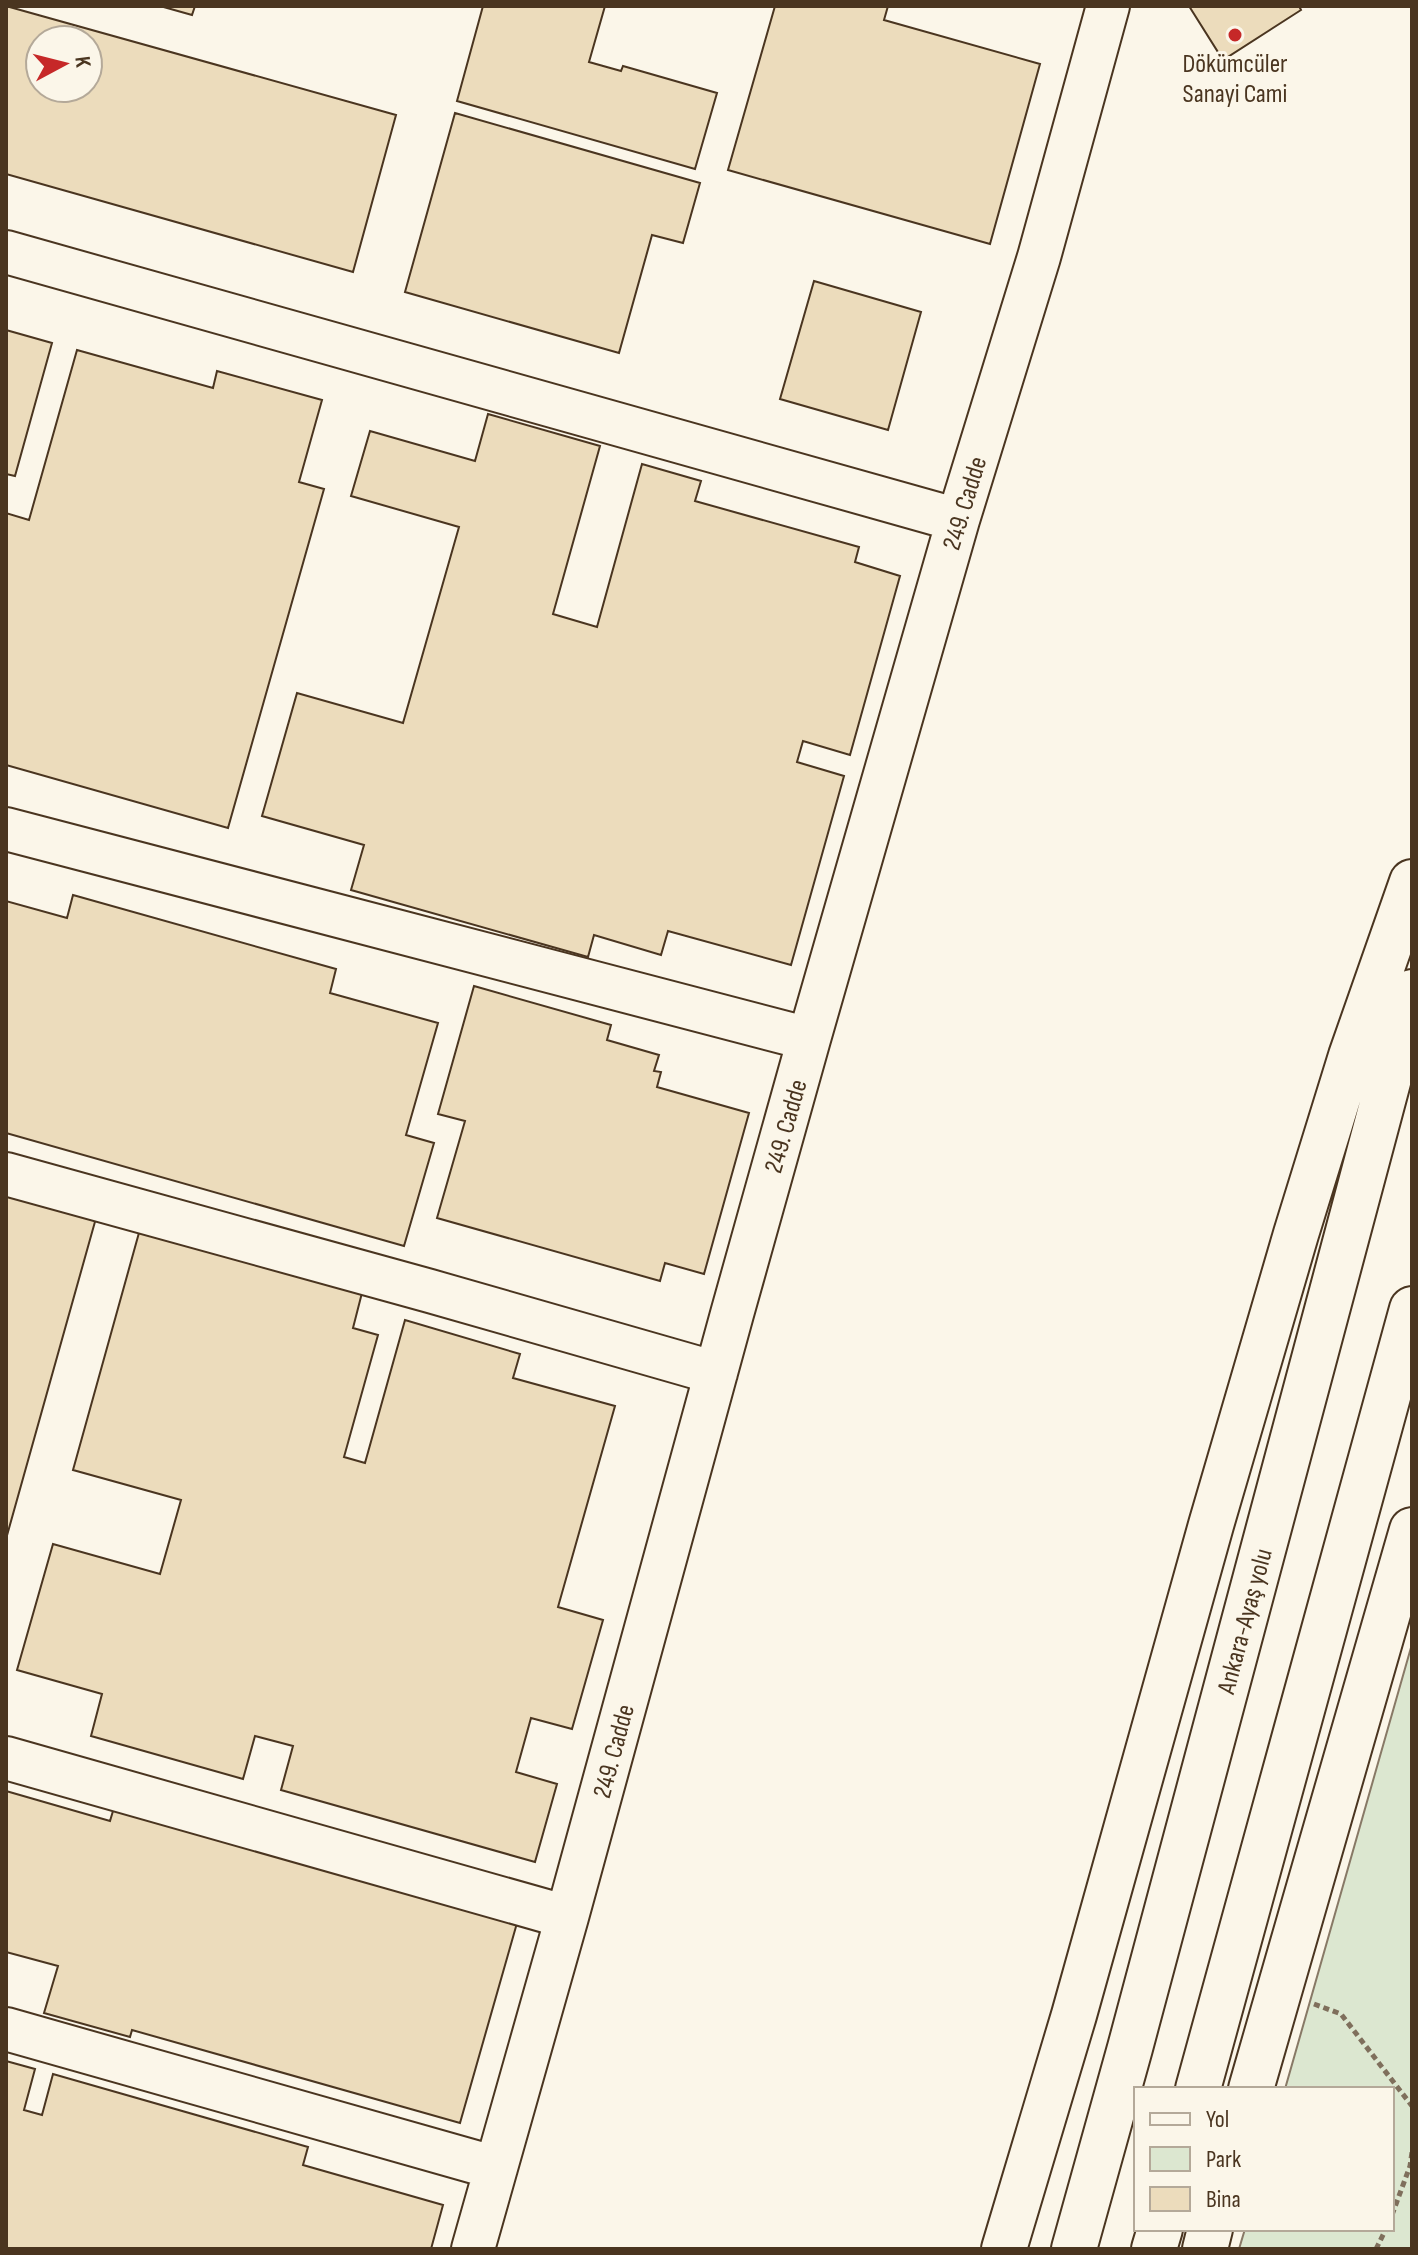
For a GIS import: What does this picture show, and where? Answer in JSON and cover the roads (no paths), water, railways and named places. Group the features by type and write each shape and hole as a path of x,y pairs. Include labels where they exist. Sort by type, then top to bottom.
{"highway":[{"path":"1004,2249 1074,2015 1292,1249 1351,1056 1412,882"},
{"name":"Ankara-Ayaş yolu","path":"1074,2249 1412,992"},
{"path":"1199,2087 1412,1309"},
{"path":"1252,2087 1412,1530"}],"street":[{"name":"249. Cadde","path":"473,2249 809,1039 958,520 1039,257 1108,6"},
{"path":"6,252 958,520"},
{"path":"6,829 809,1039"},
{"path":"6,1174 716,1373"},
{"path":"6,1758 567,1917"},
{"path":"6,2029 496,2168"}],"place":[{"name":"Dökümcüler Sanayi Cami","path":"1235,35"}]}
